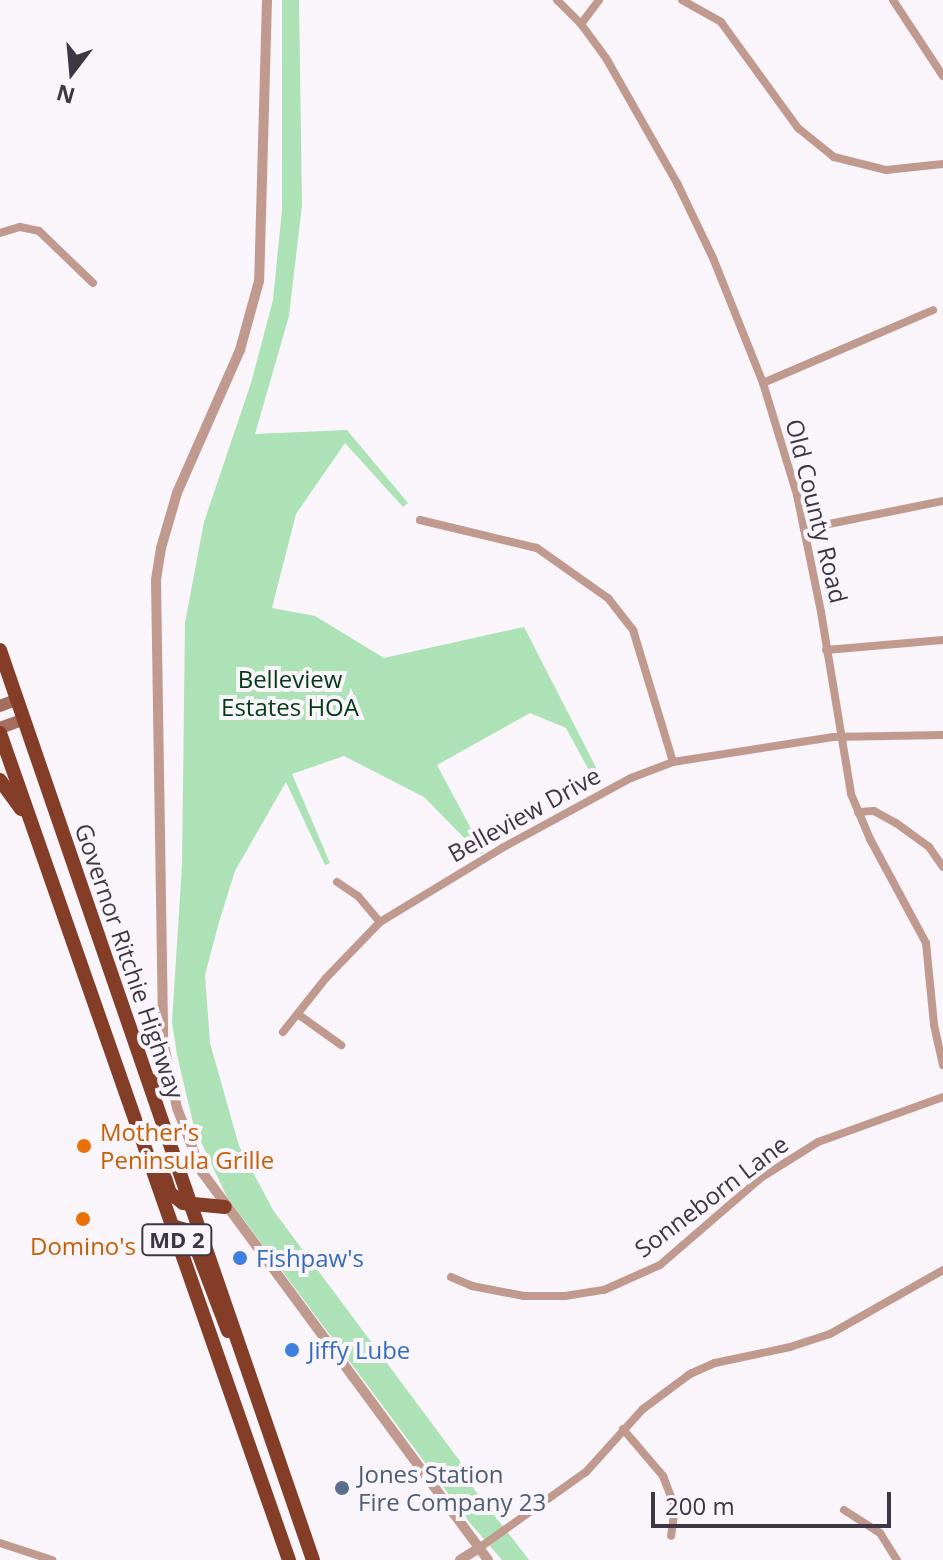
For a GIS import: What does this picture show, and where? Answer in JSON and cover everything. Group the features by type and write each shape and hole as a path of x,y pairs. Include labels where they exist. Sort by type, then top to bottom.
{"highway":[{"name":"Governor Ritchie Highway","path":"0,650 313,1560"},
{"name":"Governor Ritchie Highway","path":"0,730 289,1560"},
{"path":"0,780 33,827"},
{"path":"119,1075 141,1108 170,1193 183,1203 208,1202 225,1207"},
{"path":"149,1080 172,1090"},
{"path":"172,1226 185,1228 194,1239 210,1292 259,1400"}],"main road":[{"path":"0,706 16,700"},
{"path":"0,730 22,720"}],"street":[{"path":"267,0 259,281 240,350 177,493 161,548 156,580 161,1011 172,1090 193,1155 225,1207 488,1560"},
{"name":"Old County Road","path":"557,0 581,24 639,114 698,224 763,383 785,452 804,529 839,739 858,812 926,943 936,1040 943,1065"},
{"path":"581,24 599,0"},
{"path":"682,0 721,22 798,128 834,157 886,170 943,164"},
{"path":"893,0 943,76"},
{"path":"0,233 20,227 39,231 55,242 93,283"},
{"path":"763,383 933,310"},
{"path":"804,529 943,501"},
{"path":"420,520 537,548 608,598 633,630 673,762"},
{"path":"826,650 943,640"},
{"name":"Belleview Drive","path":"283,1032 326,978 380,922 585,801 673,762 839,739 943,735"},
{"path":"858,812 874,811 896,823 929,847 943,867"},
{"path":"337,882 358,896 380,922"},
{"path":"299,1015 341,1045"},
{"name":"Sonneborn Lane","path":"451,1277 524,1296 565,1296 604,1290 660,1265 762,1177 818,1142 943,1097"},
{"path":"460,1560 586,1472 623,1429 666,1390 701,1369 729,1359 805,1343 830,1334 943,1270"},
{"path":"623,1429 663,1476 675,1508 671,1536"},
{"path":"844,1510 880,1533 897,1560"},
{"path":"0,1543 52,1560"}],"green space":[{"name":"Belleview Estates HOA","path":"282,0 299,0 302,205 289,316 255,434 347,430 408,503 403,507 345,443 296,514 272,608 315,616 384,658 524,627 604,783 598,787 566,728 530,713 437,765 484,853 480,854 424,797 344,756 292,774 330,863 325,865 286,782 235,871 219,922 205,975 210,1043 239,1146 273,1210 468,1472 464,1476 529,1560 502,1560 470,1523 227,1197 194,1127 177,1055 172,1022 182,865 185,623 204,522 251,383 273,300 282,210"}],"place":[{"name":"Mother's Peninsula Grille","path":"84,1146"},
{"name":"Domino's","path":"83,1219"},
{"name":"Fishpaw's","path":"240,1258"},
{"name":"Jiffy Lube","path":"292,1350"},
{"name":"Jones Station Fire Company 23","path":"342,1488"}]}
